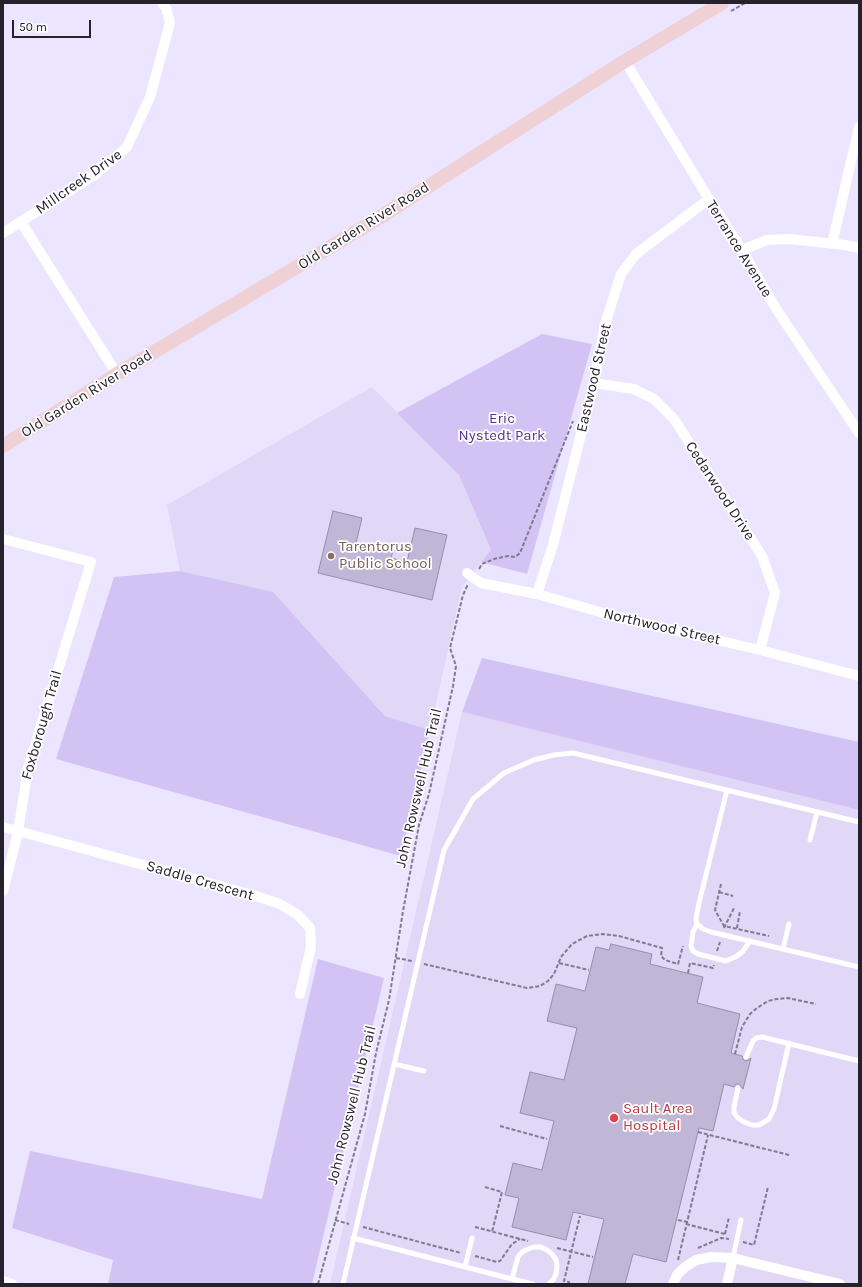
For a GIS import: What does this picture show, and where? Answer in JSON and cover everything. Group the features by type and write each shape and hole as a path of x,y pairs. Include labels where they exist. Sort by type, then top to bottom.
{"main road":[{"name":"Old Garden River Road","path":"3,446 117,374 374,221 625,61 722,3"}],"street":[{"name":"Millcreek Drive","path":"3,233 96,174 127,147 150,97 170,23 166,8 162,3"},
{"name":"Terrance Avenue","path":"625,61 708,200 742,250 775,307 859,433"},
{"path":"832,244 859,126"},
{"name":"Eastwood Street","path":"537,594 553,544 594,383 605,324 621,274 636,254 708,200"},
{"name":"Millcreek Drive","path":"21,222 117,374"},
{"path":"742,250 767,240 789,239 859,248"},
{"name":"Cedarwood Drive","path":"594,383 634,390 654,399 674,419 762,556 775,593 760,650"},
{"name":"Foxborough Trail","path":"3,539 91,562 28,768 18,832 3,891"},
{"name":"Northwood Street","path":"470,575 481,583 537,594 621,618 760,650 859,676"},
{"name":"Saddle Crescent","path":"3,828 280,904 298,915 310,928 311,947 300,994"},
{"path":"673,1284 677,1275 685,1267 696,1260 711,1257 733,1258 840,1284"},
{"path":"728,1284 733,1258"},
{"path":"3,1281 12,1284"}],"lane":[{"path":"342,1284 444,850 473,799 504,774 534,760 554,755 573,753 859,822"},
{"path":"727,790 699,903 696,919 697,924 693,932 691,946 693,951 698,954 726,961 732,959 743,951 750,941"},
{"path":"810,840 817,812"},
{"path":"697,924 703,929 859,967"},
{"path":"783,949 789,924"},
{"path":"746,1057 750,1045 756,1038 768,1037 859,1061"},
{"path":"738,1088 734,1113 738,1118 752,1125 759,1125 769,1119 774,1109 789,1043"},
{"path":"394,1064 424,1071"},
{"path":"733,1258 741,1220"},
{"path":"353,1238 533,1284"},
{"path":"465,1267 472,1238"},
{"path":"512,1279 518,1257 522,1252 534,1247 541,1247 552,1254 556,1260 556,1274 549,1284"}],"path":[{"name":"John Rowswell Hub Trail","path":"318,1284 365,1114 376,1053 389,1000 420,825 453,686 456,666 450,648 463,595 470,575 482,564 494,559 508,556 515,557 520,553 574,416"},
{"path":"721,884 715,910 724,926"},
{"path":"719,892 733,896"},
{"path":"688,973 690,963 713,968 724,926 734,908"},
{"path":"737,928 740,911"},
{"path":"724,926 769,936"},
{"path":"396,958 527,988 540,986 548,981 554,974 561,957 572,944 587,936 602,934 619,936 662,948 661,956 665,960 678,964 683,944 691,946"},
{"path":"559,963 589,970"},
{"path":"736,1054 745,1020 757,1008 768,1001 788,998 816,1004"},
{"path":"500,1126 547,1139"},
{"path":"698,1132 789,1155"},
{"path":"674,1263 678,1260 708,1134"},
{"path":"484,1187 502,1192 492,1232"},
{"path":"569,1284 569,1282 564,1281 580,1216"},
{"path":"723,1238 729,1217"},
{"path":"335,1220 497,1262 500,1261 512,1244 520,1239"},
{"path":"678,1220 724,1234"}],"shaded area":[{"name":"Tarentorus Public School","path":"372,387 459,475 491,550 462,587 430,730 385,716 273,593 180,571 167,505"},
{"name":"Sault Area Hospital","path":"462,712 859,810 859,1284 330,1284"}],"green space":[{"name":"Eric Nystedt Park","path":"542,334 592,344 527,574 481,562 491,550 459,475 397,413"},
{"path":"180,571 273,592 385,716 430,730 401,856 56,759 114,577"},
{"path":"482,658 859,742 859,810 462,712"},
{"path":"318,959 384,978 312,1284 108,1284 113,1260 12,1228 30,1151 262,1199"}],"building":[{"path":"333,511 362,518 356,543 393,551 391,558 407,562 415,528 447,535 432,600 318,573"},
{"path":"611,944 652,954 650,964 703,977 697,1003 740,1014 731,1053 742,1056 745,1061 751,1058 743,1089 739,1084 736,1084 734,1087 724,1084 713,1131 699,1128 666,1262 633,1254 625,1284 588,1284 604,1219 573,1212 566,1240 512,1227 519,1198 505,1195 513,1163 542,1170 554,1121 520,1113 530,1072 564,1080 577,1028 547,1021 556,984 585,991 596,947 609,950"}],"place":[{"name":"Tarentorus Public School","path":"331,556"},
{"name":"Sault Area Hospital","path":"614,1118"}]}
